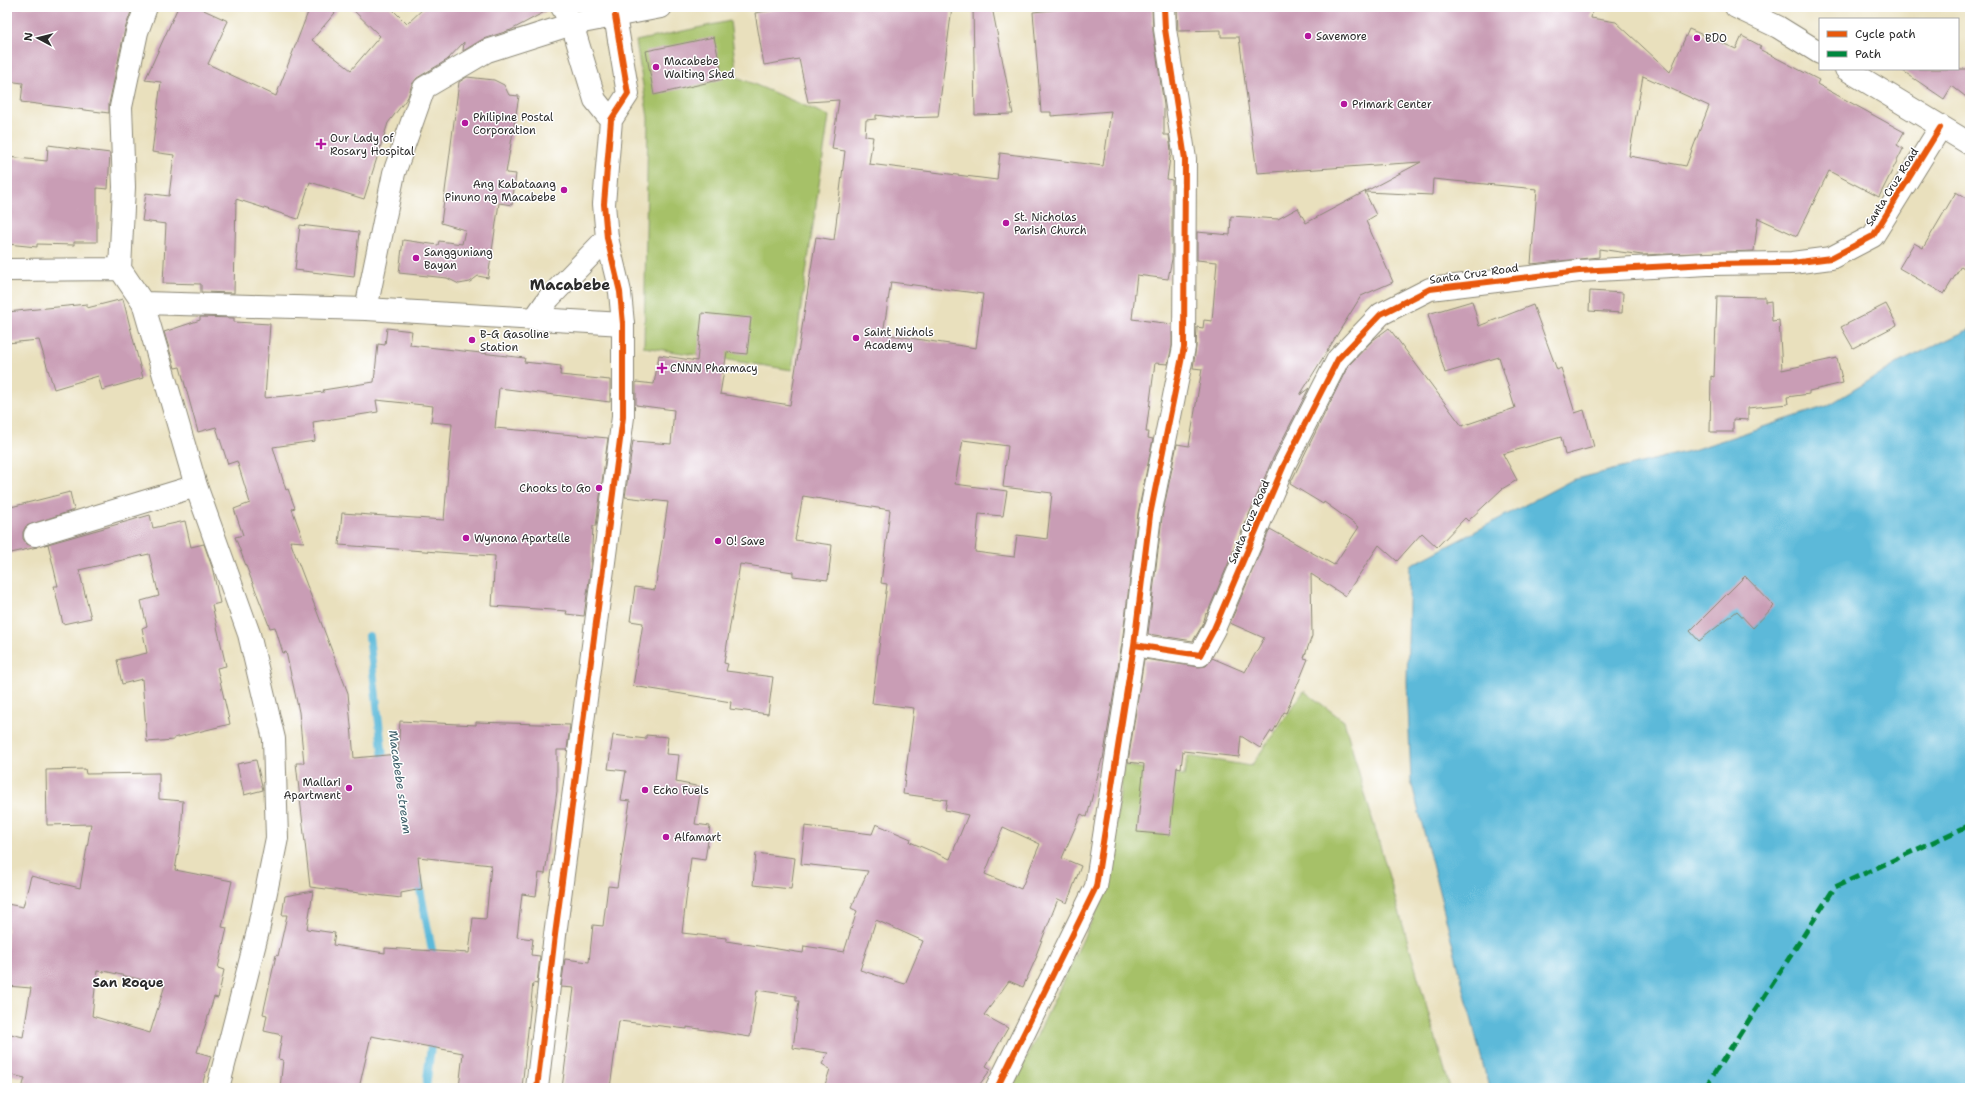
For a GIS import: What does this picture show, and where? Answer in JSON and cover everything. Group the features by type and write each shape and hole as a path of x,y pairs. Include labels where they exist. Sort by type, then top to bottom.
{"street":[{"path":"146,7 137,32 121,107 124,187 120,269 143,303 196,486 249,634 274,739 277,838 258,931 218,1088"},
{"path":"366,309 394,173 424,88 487,51 567,16 615,16 662,7"},
{"path":"997,1088 1096,887 1134,645 1150,515 1184,347 1185,159 1165,29 1164,7"},
{"path":"1736,7 1778,27 1819,52"},
{"path":"567,16 595,100 611,120"},
{"path":"537,1088 556,927 624,417 623,324 620,292 607,238 604,204 611,120 628,94 615,16"},
{"path":"1848,70 1940,128 1970,144"},
{"name":"Santa Cruz Road","path":"1134,645 1200,655 1214,629 1284,465 1338,359 1381,314 1430,289 1579,271 1708,264 1792,263 1831,258 1873,236 1940,128"},
{"path":"535,318 549,298 607,238"},
{"path":"7,270 120,269"},
{"path":"143,303 366,309 623,324"},
{"path":"35,535 196,486"}],"green space":[{"path":"730,21 737,77 829,116 792,370 644,347 648,118 636,41"},
{"path":"1304,691 1344,721 1450,1088 1012,1088 1107,889 1124,765 1184,776 1188,756 1251,766"}],"water":[{"path":"1970,329 1970,1088 1489,1088 1411,781 1407,681 1410,566 1572,480 1693,450 1827,406 1900,362"}],"building":[{"path":"7,7 118,7 132,9 125,29 109,104 109,113 21,102 23,83 7,81"},
{"path":"178,7 197,7 228,21 208,64 276,96 310,7 340,7 312,40 351,70 380,36 350,7 390,7 407,24 425,7 550,7 550,9 511,30 483,39 463,51 464,42 447,60 417,78 412,84 408,97 388,123 364,199 310,182 298,219 236,199 234,293 201,292 201,284 163,283 166,224 142,221 146,193 169,196 174,155 152,152 161,82 145,80"},
{"path":"790,7 952,7 938,117 899,118 876,115 876,119 866,120 865,136 873,137 869,164 997,180 1000,153 1103,166 1111,111 1051,116 1051,112 1041,112 1033,12 1081,7 1152,7 1153,31 1164,105 1164,135 1169,135 1171,151 1167,179 1172,180 1172,259 1168,279 1137,275 1132,319 1172,324 1172,346 1168,364 1155,363 1146,432 1149,432 1148,438 1153,439 1138,513 1122,643 1103,759 1087,817 1081,814 1062,858 1081,866 1067,903 1058,899 1036,955 1037,956 1023,987 1009,981 984,1015 1008,1028 986,1066 991,1069 977,1088 824,1088 830,1069 822,1064 828,1053 793,1048 799,1001 796,1001 796,996 757,990 750,1037 687,1027 687,1029 619,1021 610,1088 562,1088 574,988 561,987 565,959 589,962 593,925 603,926 608,886 617,887 630,801 621,800 626,771 608,769 613,735 646,739 646,735 668,737 666,754 679,755 676,782 701,787 695,824 710,826 705,860 691,858 682,933 726,938 726,941 803,953 804,946 844,952 857,911 851,908 868,871 801,864 805,826 872,834 876,824 911,839 910,842 950,859 968,815 945,810 947,800 903,794 914,708 872,703 887,584 881,583 890,510 803,496 795,540 832,545 828,580 793,576 793,572 740,564 724,663 728,664 726,671 773,677 768,714 730,709 731,702 633,686 643,623 630,621 635,587 655,590 668,502 625,497 633,441 671,444 674,410 636,405 636,382 654,384 659,355 697,361 702,313 751,318 747,354 727,352 720,394 790,405 816,237 834,240 845,151 832,149 839,100 808,102 799,59 764,65 755,13","holes":["891,282 983,294 976,348 883,334","963,440 1008,446 1003,487 1052,493 1047,539 1017,535 1014,557 975,552 979,514 1003,516 1007,491 955,484","1003,827 1040,844 1021,889 985,874","876,920 923,941 905,984 860,970"]},
{"path":"973,7 992,7 1013,114 975,115"},
{"path":"1177,7 1593,7 1591,18 1616,22 1670,72 1689,29 1736,49 1742,36 1761,46 1759,49 1819,80 1817,84 1904,132 1897,145 1903,149 1879,197 1829,171 1797,236 1758,218 1754,251 1642,255 1599,249 1599,257 1531,264 1537,189 1433,179 1432,195 1365,192 1376,215 1366,221 1393,282 1361,296 1300,395 1309,388 1272,460 1207,614 1206,613 1203,624 1193,641 1148,634 1162,517 1177,444 1189,446 1202,369 1193,368 1197,327 1203,328 1204,320 1212,321 1217,262 1197,260 1197,232 1230,235 1231,216 1278,219 1298,208 1306,223 1421,162 1257,173 1239,37 1221,37 1221,30 1178,31","holes":["1643,76 1709,106 1686,166 1629,156"]},
{"path":"714,37 723,79 654,95 646,51"},
{"path":"1970,69 1970,100 1952,86 1944,99 1901,70"},
{"path":"467,77 494,80 504,85 509,95 519,96 506,173 516,174 512,205 499,203 488,278 478,276 470,282 459,284 447,278 399,273 403,240 438,245 439,241 462,244 465,230 441,223 459,82"},
{"path":"48,145 110,153 108,189 97,188 97,242 74,242 74,245 37,244 37,247 7,244 7,157 47,161"},
{"path":"1956,192 1970,201 1970,272 1961,266 1944,294 1899,268 1914,243 1923,248"},
{"path":"300,225 359,232 354,277 295,270"},
{"path":"1590,291 1623,293 1622,313 1589,311"},
{"path":"1717,296 1765,297 1765,302 1771,301 1772,321 1779,320 1782,370 1837,358 1843,383 1809,391 1809,394 1787,397 1788,404 1748,408 1748,420 1733,419 1733,432 1710,432 1711,376 1714,377"},
{"path":"123,299 143,378 102,390 98,376 54,389 39,340 7,343 7,312 87,304 87,308"},
{"path":"1472,301 1479,326 1533,305 1557,370 1561,368 1575,413 1584,410 1594,447 1565,455 1561,437 1503,454 1517,480 1502,489 1468,521 1465,518 1437,547 1422,533 1397,561 1379,545 1345,596 1311,574 1312,636 1304,658 1308,659 1286,713 1284,712 1273,732 1271,731 1260,748 1241,736 1239,757 1183,751 1181,768 1177,767 1170,835 1137,832 1144,764 1128,762 1144,659 1199,667 1206,666 1212,658 1245,672 1264,638 1230,623 1270,529 1334,565 1359,527 1324,502 1323,504 1290,484 1348,366 1373,340 1389,328 1462,426 1515,408 1499,357 1445,373 1428,314"},
{"path":"1886,304 1897,325 1853,348 1841,327"},
{"path":"200,317 234,318 234,322 270,324 265,398 324,392 323,390 374,382 378,344 385,345 387,328 412,331 410,345 525,358 524,362 561,366 560,375 610,380 610,402 499,388 495,428 608,438 596,526 593,526 591,566 584,616 566,614 567,611 492,606 495,556 339,545 342,513 444,520 452,424 431,422 433,406 376,400 378,412 313,422 315,441 273,447 286,490 288,489 295,508 292,509 304,542 290,541 348,693 354,758 398,754 400,721 476,725 476,722 570,725 567,750 557,750 557,791 545,874 539,873 536,896 522,894 517,937 533,939 531,955 540,956 537,984 533,983 522,1088 459,1088 463,1053 371,1036 359,1088 280,1088 283,1060 278,1059 282,1035 264,1031 267,1015 263,1014 276,955 278,956 287,915 282,915 285,896 313,891 307,929 335,933 333,945 385,953 385,948 469,953 473,918 486,919 491,865 418,857 422,889 401,893 401,898 310,887 296,763 304,763 299,712 286,652 283,653 275,627 270,628 235,537 243,535 234,509 250,503 237,461 228,464 216,427 198,432 180,367 175,368 164,332 200,320"},
{"path":"70,492 74,510 26,526 23,532 23,539 27,544 37,547 7,554 7,508"},
{"path":"150,515 153,528 185,521 191,547 204,544 212,567 220,603 212,605 226,666 217,668 230,724 174,738 174,740 147,742 142,679 122,684 117,660 147,653 142,628 147,626 141,601 159,596 149,554 79,570 91,618 63,624 54,586 58,586 48,544 44,545"},
{"path":"1745,576 1774,606 1753,628 1737,611 1699,641 1690,631"},
{"path":"256,760 263,790 244,795 237,764"},
{"path":"85,769 86,774 159,773 159,799 183,801 181,835 175,870 232,881 222,927 227,928 218,968 224,970 218,998 214,997 197,1052 211,1056 201,1088 22,1088 25,1078 7,1074 7,1033 23,1037 31,988 7,986 7,904 23,907 31,876 80,888 91,824 47,825 46,770","holes":["97,971 165,985 150,1033 92,1016"]},
{"path":"756,853 795,858 791,889 753,885"}],"waterway":[{"name":"Macabebe stream","path":"369,636 384,766"},
{"name":"Macabebe stream","path":"418,879 434,960"},
{"name":"Macabebe stream","path":"426,1088 432,1037"}],"marked path":[{"path":"1705,1088 1835,887 1970,825"}],"cycle path":[{"path":"997,1088 1096,887 1134,645 1150,515 1184,347 1185,159 1165,29 1164,7"},
{"path":"537,1088 555,935 623,417 623,324 620,292 607,238 604,204 611,120 628,94 615,16"},
{"path":"1134,645 1200,655 1214,629 1284,465 1338,359 1381,314 1430,289 1579,271 1708,264 1792,263 1831,258 1873,236 1940,128"}],"place":[{"name":"Savemore","path":"1308,36"},
{"name":"BDO","path":"1697,38"},
{"name":"Macabebe Waiting Shed","path":"656,67"},
{"name":"Primark Center","path":"1344,104"},
{"name":"Philipine Postal Corporation","path":"465,123"},
{"name":"Our Lady of Rosary Hospital","path":"321,144"},
{"name":"Ang Kabataang Pinuno ng Macabebe","path":"564,190"},
{"name":"St. Nicholas Parish Church","path":"1006,223"},
{"name":"Sangguniang Bayan","path":"416,258"},
{"name":"Saint Nichols Academy","path":"856,338"},
{"name":"B-G Gasoline Station","path":"472,340"},
{"name":"CNNN Pharmacy","path":"662,368"},
{"name":"Chooks to Go","path":"599,488"},
{"name":"Wynona Apartelle","path":"466,538"},
{"name":"O! Save","path":"718,541"},
{"name":"Mallari Apartment","path":"349,788"},
{"name":"Echo Fuels","path":"645,790"},
{"name":"Alfamart","path":"666,837"}],"district":[{"name":"Macabebe","path":"570,285"},
{"name":"San Roque","path":"128,982"}]}
